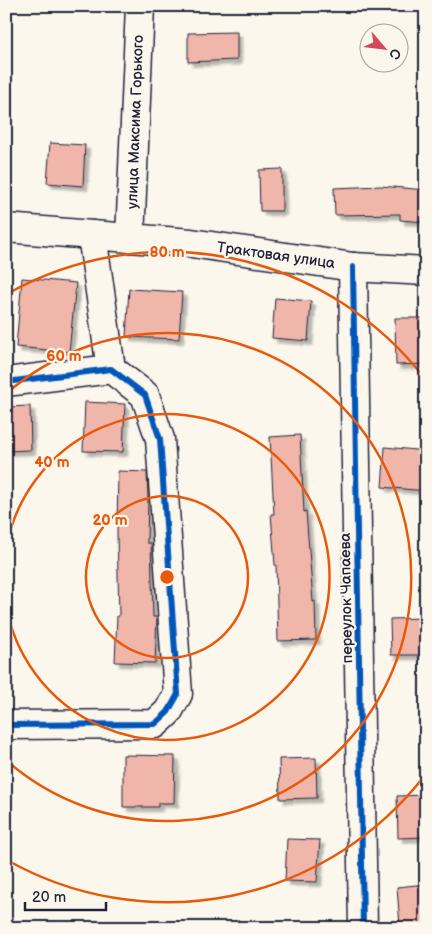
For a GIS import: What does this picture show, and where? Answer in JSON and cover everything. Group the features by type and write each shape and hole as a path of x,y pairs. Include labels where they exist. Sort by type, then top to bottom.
{"street":[{"name":"улица Максима Горького","path":"130,238 140,6"},
{"name":"Трактовая улица","path":"6,228 191,243 353,267 426,271"},
{"path":"92,235 111,369"},
{"name":"переулок Чапаева","path":"353,267 364,928"},
{"path":"6,382 111,369 145,395 160,439 178,694 168,712 155,724 6,725"}],"building":[{"path":"237,32 237,60 188,62 188,33"},
{"path":"50,143 85,145 83,186 47,183"},
{"path":"282,169 282,211 260,211 259,170"},
{"path":"381,186 426,190 426,222 400,220 400,214 335,215 334,188"},
{"path":"22,278 76,283 69,352 16,347"},
{"path":"129,289 182,292 179,339 126,337"},
{"path":"275,298 311,301 308,341 272,338"},
{"path":"395,318 426,318 426,364 396,365"},
{"path":"85,402 125,404 123,452 83,451"},
{"path":"30,406 31,450 6,451 6,407"},
{"path":"300,435 304,512 306,511 313,602 315,601 316,640 278,641 276,565 271,514 274,514 270,437"},
{"path":"385,447 426,451 426,491 382,487"},
{"path":"118,471 147,472 147,543 151,543 153,617 157,617 155,663 115,662 117,616 119,616"},
{"path":"423,618 424,655 391,655 390,619"},
{"path":"123,755 175,756 174,803 158,803 158,807 123,807"},
{"path":"316,758 317,798 280,799 279,759"},
{"path":"426,795 426,837 398,838 397,796"},
{"path":"287,839 320,840 317,882 285,881"},
{"path":"426,884 426,924 400,926 397,887"}],"cycle path":[{"path":"353,267 363,928"},
{"path":"6,382 111,369 145,395 160,439 178,694 168,712 155,724 6,725"}]}
